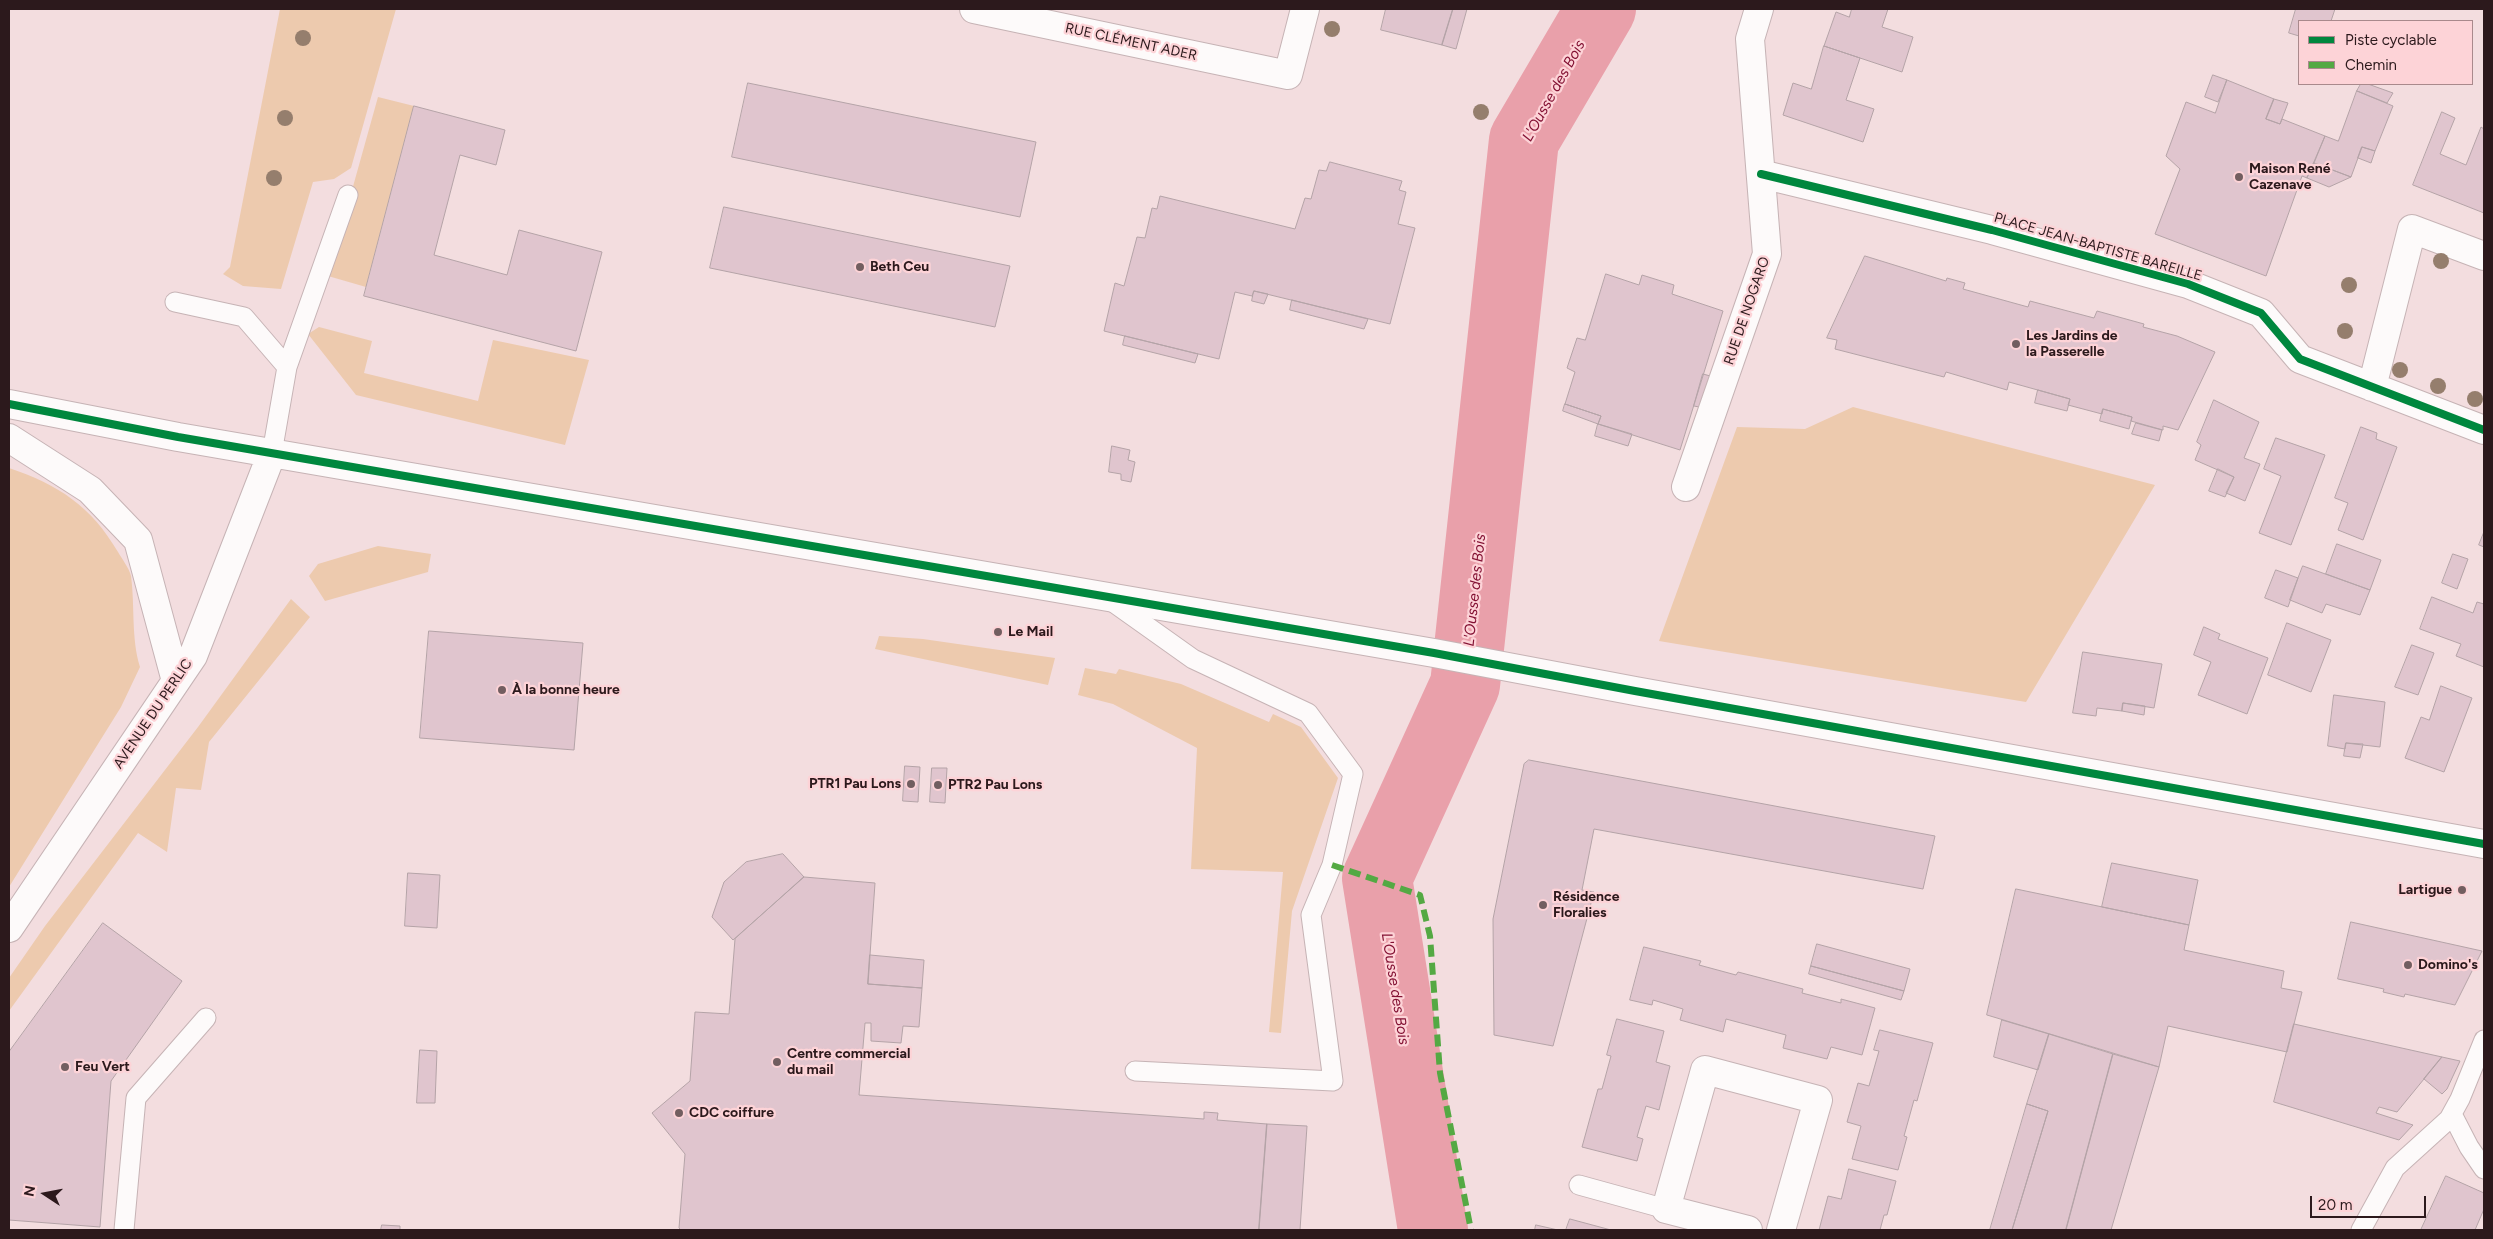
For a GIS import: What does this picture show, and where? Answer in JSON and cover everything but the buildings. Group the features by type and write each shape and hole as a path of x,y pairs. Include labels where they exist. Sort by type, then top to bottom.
{"street":[{"name":"RUE CLÉMENT ADER","path":"974,9 1288,75 1305,9"},
{"name":"RUE DE NOGARO","path":"1686,488 1768,254 1750,39 1759,9"},
{"name":"PLACE JEAN-BAPTISTE BAREILLE","path":"1761,174 1992,230 2188,284 2261,313 2300,359 2484,430"},
{"path":"2372,387 2412,229 2484,256"},
{"path":"9,404 272,453 1101,594 1434,653 2484,844"},
{"path":"9,438 90,490 138,540 176,680"},
{"name":"AVENUE DU PERLIC","path":"9,928 193,656 272,453"},
{"path":"1748,1230 1666,1209 1705,1070 1818,1100 1781,1230"}],"lane":[{"path":"272,453 287,367 348,195"},
{"path":"175,302 244,317 287,367"},
{"path":"1101,594 1193,659 1308,713 1353,774 1332,865 1311,915 1333,1081 1135,1071"},
{"path":"124,1230 136,1098 206,1018"},
{"path":"2361,1230 2395,1168 2449,1119 2484,1040"},
{"path":"2452,1114 2469,1147 2484,1169"},
{"path":"1579,1185 1666,1209"}],"shaded area":[{"path":"280,9 396,9 351,168 334,179 313,182 281,289 243,286 223,274 230,267"},
{"path":"378,97 414,106 366,287 328,276"},
{"path":"319,327 372,341 364,373 478,401 493,340 589,360 565,445 356,395 308,334"},
{"path":"1853,407 2155,485 2026,702 1659,641 1737,427 1805,429"},
{"path":"9,468 43,482 72,499 97,522 108,536 131,576 135,645 140,667 121,707 9,887"},
{"path":"378,546 431,554 428,572 325,601 309,576 318,564"},
{"path":"291,599 310,617 209,742 201,790 176,788 167,852 138,833 9,1011 9,978 45,926 198,727"},
{"path":"879,636 923,639 1055,658 1048,685 875,649"},
{"path":"1085,668 1116,674 1119,669 1181,684 1269,722 1273,714 1301,727 1338,778 1292,911 1281,1033 1269,1032 1283,872 1191,869 1197,748 1113,704 1078,695"}],"waterway":[{"name":"L'Ousse des Bois","path":"1433,1230 1377,878 1465,685 1524,140 1601,9"}],"marked path":[{"path":"1332,865 1420,895 1430,936 1440,1073 1471,1230"}],"cycle path":[{"path":"1761,174 1992,230 2188,284 2261,313 2300,359 2484,430"},
{"path":"9,404 178,437 1434,653 2484,844"}],"place":[{"name":"Maison René Cazenave","path":"2239,177"},
{"name":"Beth Ceu","path":"860,267"},
{"name":"Les Jardins de la Passerelle","path":"2016,344"},
{"name":"Le Mail","path":"998,632"},
{"name":"À la bonne heure","path":"502,690"},
{"name":"PTR1 Pau Lons","path":"911,784"},
{"name":"PTR2 Pau Lons","path":"938,785"},
{"name":"Lartigue","path":"2462,890"},
{"name":"Résidence Floralies","path":"1543,905"},
{"name":"Domino's","path":"2408,965"},
{"name":"Centre commercial du mail","path":"777,1062"},
{"name":"Feu Vert","path":"65,1067"},
{"name":"CDC coiffure","path":"679,1113"}]}
